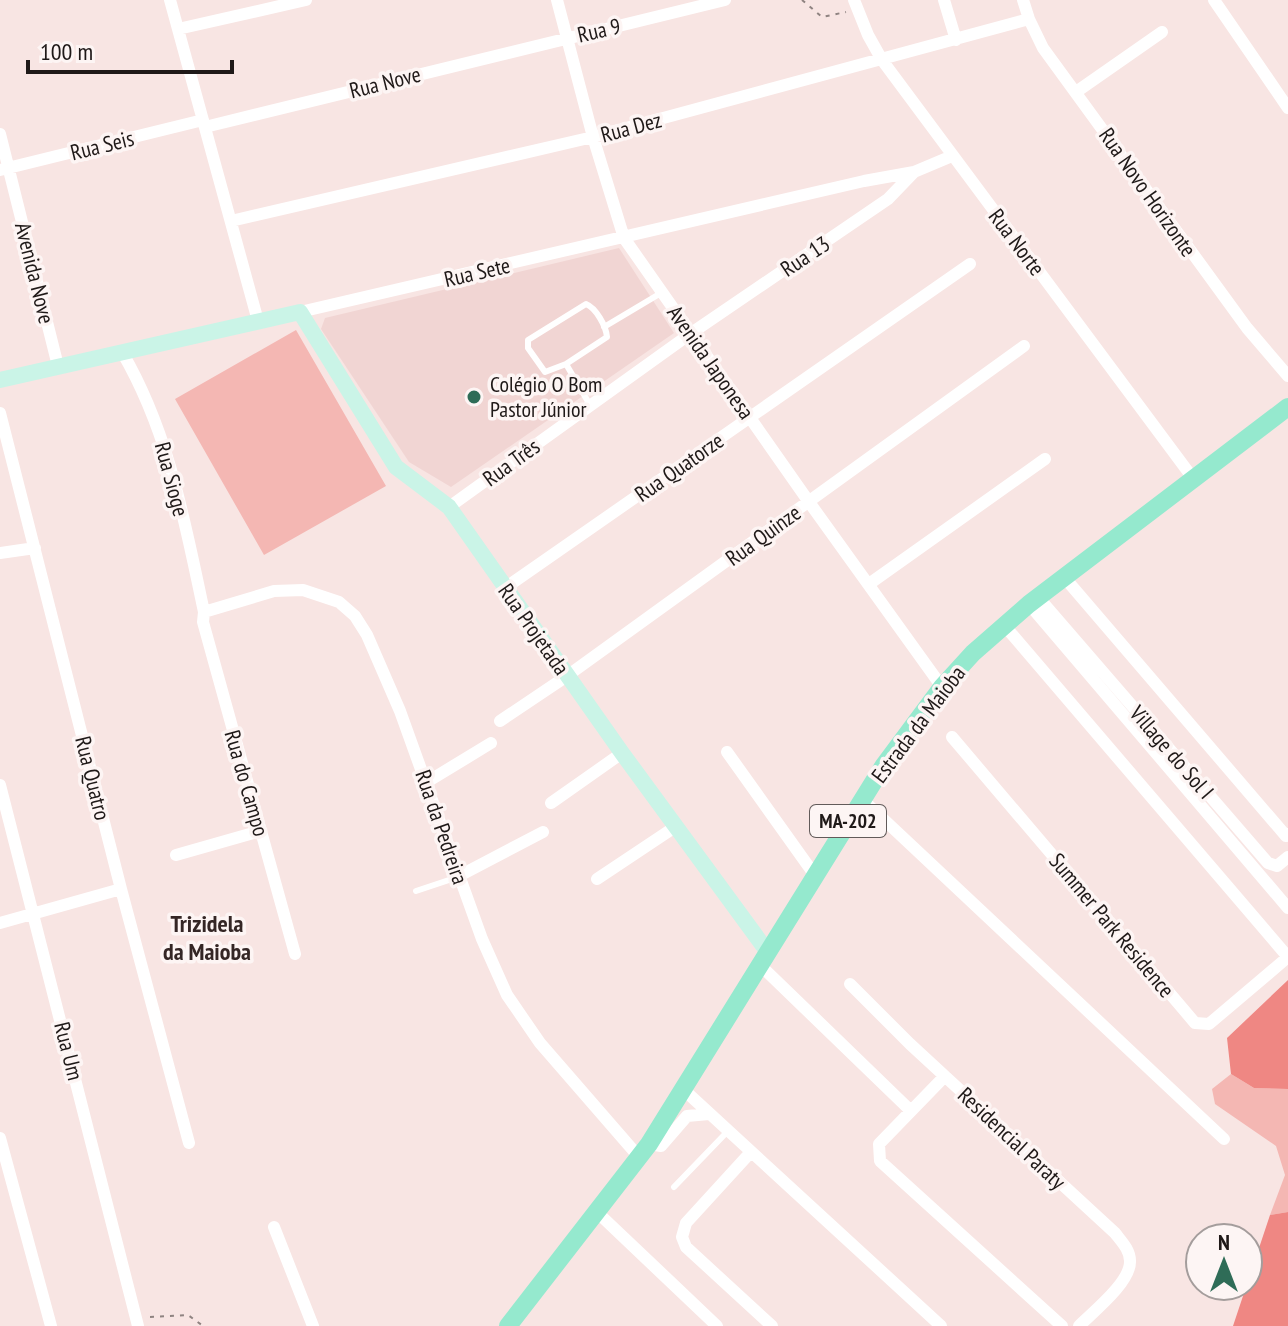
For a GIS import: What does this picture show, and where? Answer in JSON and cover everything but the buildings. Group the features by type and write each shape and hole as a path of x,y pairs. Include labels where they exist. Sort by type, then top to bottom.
{"main road":[{"name":"Estrada da Maioba","path":"516,1323 644,1151 862,799 942,687 1004,625 1192,477 1288,407"}],"street":[{"path":"170,0 258,321"},
{"path":"178,29 306,0"},
{"name":"Avenida Japonesa","path":"557,0 593,137 624,238 942,687"},
{"name":"Rua 9","path":"566,38 725,0"},
{"path":"944,0 956,40"},
{"name":"Rua Novo Horizonte","path":"1023,0 1043,48 1229,303 1288,376"},
{"path":"1214,0 1288,108"},
{"name":"Rua Norte","path":"855,4 882,60 1192,477"},
{"name":"Rua Dez","path":"231,221 593,137 1029,19"},
{"path":"1076,92 1162,32"},
{"name":"Rua Nove","path":"204,124 566,38"},
{"name":"Rua Seis","path":"4,169 204,124"},
{"name":"Avenida Nove","path":"0,134 4,169 58,366"},
{"name":"Rua Sete","path":"0,380 914,172 952,156"},
{"name":"Rua 13","path":"690,334 888,199 914,172"},
{"name":"Rua Quatorze","path":"505,588 970,264"},
{"name":"Rua Projetada","path":"300,312 396,467 449,507 763,957"},
{"name":"Rua Três","path":"449,507 690,334"},
{"name":"Rua Quinze","path":"500,721 1024,346"},
{"name":"Rua Sioge","path":"122,352 144,392 162,438 180,502 204,612"},
{"name":"Rua Quatro","path":"0,413 189,1143"},
{"path":"869,584 1045,459"},
{"path":"0,553 35,548"},
{"name":"Village do Sol I","path":"1064,577 1287,836"},
{"name":"Rua da Pedreira","path":"204,612 274,591 303,590 339,602 355,616 367,635 427,782 459,876 507,995 540,1043 644,1151"},
{"path":"1034,601 1288,908"},
{"name":"Village do Sol I","path":"1034,601 1059,622 1268,863 1277,866 1288,857"},
{"name":"Rua do Campo","path":"204,612 203,622 295,954"},
{"name":"Summer Park Residence","path":"952,737 1195,1023 1209,1024 1288,957 1004,625"},
{"path":"427,782 491,743"},
{"path":"727,752 814,874"},
{"path":"551,803 622,753"},
{"name":"Rua Um","path":"0,785 137,1322"},
{"path":"862,799 1224,1139"},
{"path":"597,879 675,827"},
{"path":"176,855 260,831"},
{"path":"459,876 543,832"},
{"path":"0,923 121,889"},
{"path":"763,957 911,1111"},
{"path":"850,984 945,1076"},
{"name":"Residencial Paraty","path":"1062,1326 880,1161 877,1153 879,1144 945,1076 1115,1233 1126,1248 1130,1258 1128,1273 1079,1326"},
{"path":"683,1089 941,1326"},
{"path":"644,1151 661,1146 687,1116 709,1114"},
{"path":"0,1138 51,1326"},
{"path":"750,1153 686,1223 682,1237 686,1247 772,1326"},
{"path":"598,1213 717,1326"},
{"path":"274,1227 313,1326"}],"lane":[{"path":"604,327 661,293"},
{"path":"586,304 592,307 607,333 604,339 566,364 545,372 528,348 528,340 586,304"},
{"path":"566,364 590,405"},
{"path":"416,891 459,876"},
{"path":"674,1187 727,1132"}],"path":[{"path":"802,0 822,17 838,15 855,4"},
{"path":"137,1322 188,1315 203,1326"}],"shaded area":[{"name":"Colégio O Bom Pastor Júnior","path":"619,248 674,333 451,487 409,462 321,329 325,318"},
{"path":"296,330 386,486 264,555 175,399"},
{"path":"1288,980 1288,1089 1254,1088 1231,1074 1227,1038"},
{"path":"1231,1074 1254,1088 1288,1089 1288,1212 1270,1215 1285,1175 1276,1146 1215,1104 1212,1089"},
{"path":"1288,1212 1288,1326 1233,1326 1241,1302 1264,1302 1264,1233 1270,1215"}],"place":[{"name":"Colégio O Bom Pastor Júnior","path":"474,397"}],"district":[{"name":"Trizidela da Maioba","path":"207,937"}]}
